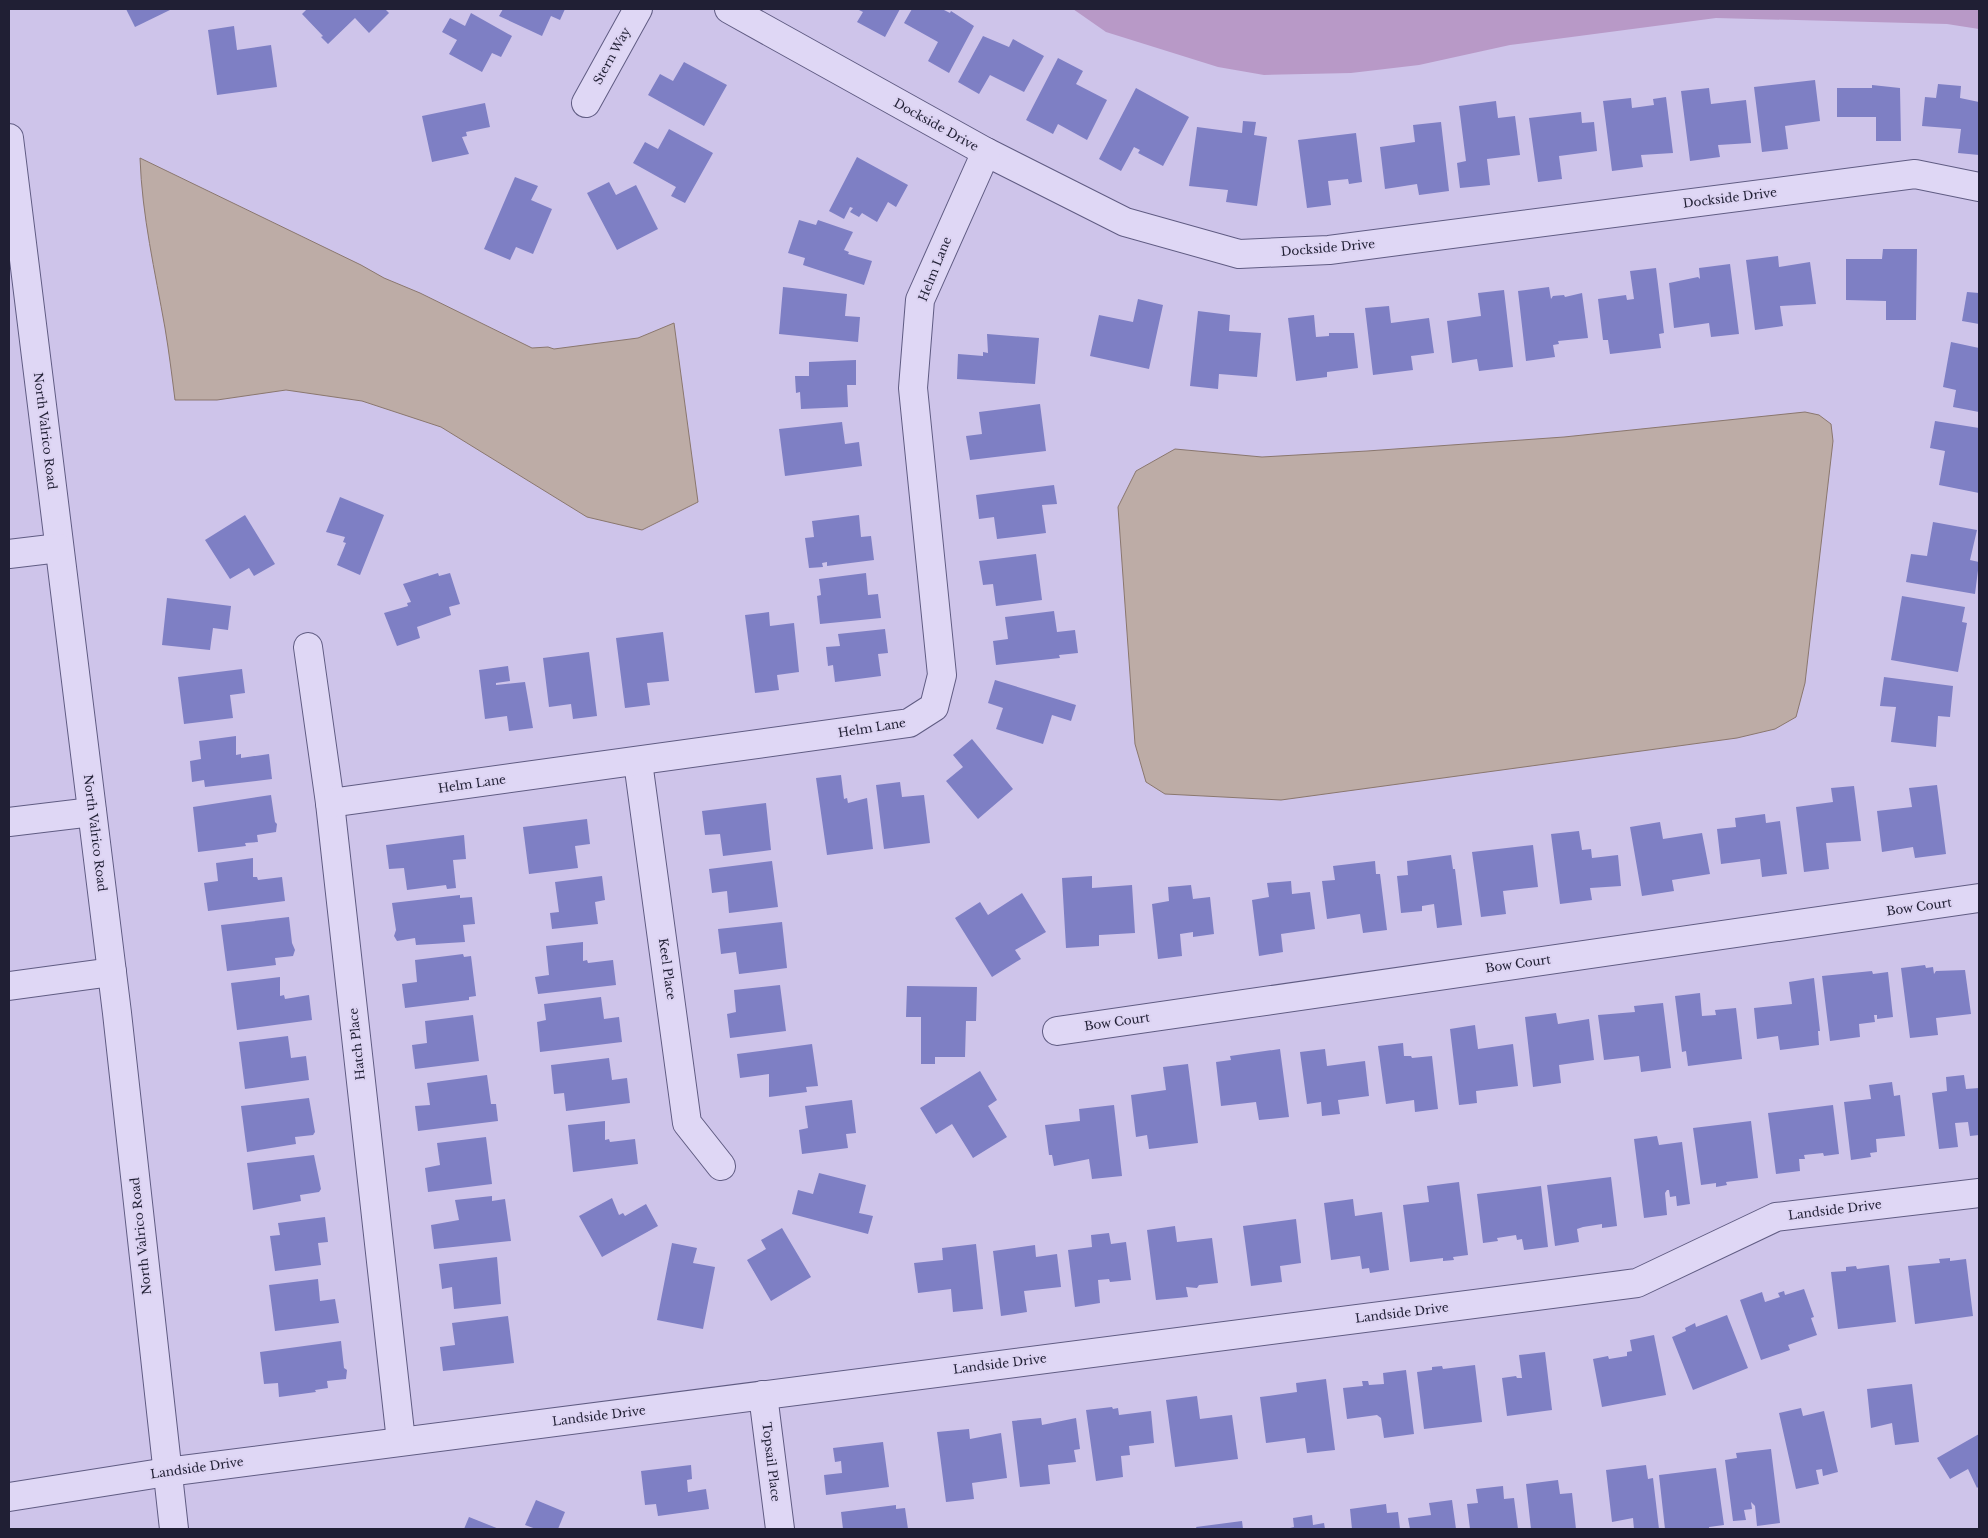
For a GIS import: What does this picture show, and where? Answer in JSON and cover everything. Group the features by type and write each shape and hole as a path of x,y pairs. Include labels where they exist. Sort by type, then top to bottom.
{"street":[{"name":"Stern Way","path":"586,103 638,9"},
{"name":"Dockside Drive","path":"729,9 986,152 1125,222 1239,254 1329,250 1915,174 1979,187"},
{"name":"North Valrico Road","path":"9,138 112,972 174,1529"},
{"name":"Helm Lane","path":"330,803 638,762 909,723 934,707 942,675 913,388 920,300 986,152"},
{"path":"9,554 59,548"},
{"name":"Hatch Place","path":"308,647 330,803 401,1441"},
{"name":"Keel Place","path":"638,762 687,1124 721,1166"},
{"path":"9,822 92,812"},
{"name":"Bow Court","path":"1057,1030 1979,898"},
{"path":"9,986 112,972"},
{"name":"Landside Drive","path":"9,1497 167,1472 401,1441 1637,1283 1776,1217 1979,1193"},
{"name":"Topsail Place","path":"763,1395 780,1529"}],"shaded area":[{"path":"1073,9 1979,9 1979,29 1947,24 1716,18 1510,45 1419,65 1351,73 1264,75 1218,67 1106,32"},
{"path":"140,158 361,265 384,278 420,293 532,348 548,347 554,349 638,338 674,323 698,502 642,530 587,517 441,427 362,401 286,390 217,400 175,400 165,328 146,222"},
{"path":"1805,412 1819,415 1831,424 1833,441 1805,683 1796,717 1775,729 1737,738 1281,800 1165,794 1146,782 1135,744 1118,507 1136,471 1175,449 1262,457 1367,451 1564,437"}],"building":[{"path":"126,9 172,9 135,27"},
{"path":"307,9 385,9 389,13 369,33 355,18 328,44 302,14"},
{"path":"503,9 565,9 560,20 551,16 542,36 499,16"},
{"path":"857,9 900,9 885,37 857,22 863,12"},
{"path":"912,9 942,9 950,13 951,11 974,26 949,73 928,61 938,42 904,23"},
{"path":"471,13 512,36 501,57 492,53 482,72 449,54 457,40 442,32 450,18 465,26"},
{"path":"234,26 237,50 271,45 277,87 217,95 208,30"},
{"path":"983,36 1009,47 1013,39 1044,56 1024,92 990,75 979,94 958,82"},
{"path":"1058,58 1083,71 1076,84 1107,100 1087,140 1058,124 1053,134 1026,120"},
{"path":"684,62 727,85 704,126 648,95 660,74 673,81"},
{"path":"1815,80 1820,121 1785,126 1788,149 1762,152 1754,87"},
{"path":"1938,84 1961,86 1960,98 1979,102 1979,155 1958,153 1961,129 1922,126 1925,97 1936,98"},
{"path":"1872,85 1900,88 1901,141 1876,141 1876,117 1837,117 1837,88 1872,88"},
{"path":"1136,88 1189,117 1163,166 1138,153 1140,150 1134,147 1121,171 1099,159"},
{"path":"1709,88 1711,104 1746,100 1751,143 1718,145 1720,157 1690,161 1681,91"},
{"path":"1666,97 1673,153 1641,155 1643,167 1612,171 1603,101 1631,98 1632,108 1654,105 1653,99"},
{"path":"1496,101 1498,118 1515,116 1520,155 1487,159 1490,185 1460,188 1457,163 1466,161 1459,106"},
{"path":"485,103 490,127 466,132 467,136 462,137 469,154 432,162 422,116"},
{"path":"1581,112 1582,123 1594,122 1597,151 1559,156 1562,179 1538,182 1529,118"},
{"path":"1243,121 1256,122 1254,135 1267,137 1257,206 1226,202 1228,190 1189,186 1197,127 1242,133"},
{"path":"1441,122 1449,191 1419,195 1417,184 1385,189 1380,147 1415,142 1413,125"},
{"path":"669,129 713,153 685,203 671,196 676,187 633,163 645,142 658,149"},
{"path":"1356,133 1362,182 1349,184 1348,179 1328,181 1331,205 1307,208 1298,140"},
{"path":"857,157 908,185 896,207 888,202 877,222 862,213 859,217 850,212 853,208 850,207 844,219 829,211"},
{"path":"515,177 538,186 531,200 552,209 533,254 516,247 510,260 484,249"},
{"path":"609,182 616,195 636,185 658,229 617,250 587,193"},
{"path":"799,220 816,225 818,220 853,232 844,250 849,252 848,254 872,261 864,285 803,265 805,258 788,253"},
{"path":"1883,249 1917,249 1916,320 1886,320 1886,301 1846,300 1846,259 1882,259"},
{"path":"1778,256 1779,267 1810,262 1816,304 1780,306 1783,326 1755,330 1746,260"},
{"path":"1730,264 1739,334 1711,337 1709,323 1674,328 1669,283 1698,277 1700,279 1699,268"},
{"path":"1656,268 1664,333 1659,334 1661,348 1610,354 1608,340 1603,340 1598,299 1626,295 1627,300 1634,299 1630,271"},
{"path":"783,287 847,294 845,316 860,317 858,342 779,334"},
{"path":"1549,287 1551,299 1553,296 1564,295 1565,297 1582,293 1588,338 1558,341 1559,344 1553,345 1555,357 1526,361 1518,291"},
{"path":"1504,290 1513,367 1479,371 1477,359 1452,363 1447,321 1481,316 1478,293"},
{"path":"1967,292 1979,293 1979,324 1962,321"},
{"path":"1138,299 1163,305 1149,369 1090,356 1099,315 1133,322"},
{"path":"1389,306 1391,323 1429,318 1434,353 1411,356 1413,370 1373,375 1365,308"},
{"path":"1198,311 1230,315 1229,331 1261,333 1257,377 1219,374 1218,389 1190,386"},
{"path":"1314,315 1316,337 1329,336 1329,333 1354,333 1358,368 1327,372 1327,377 1296,381 1288,318"},
{"path":"987,334 1039,338 1035,384 957,379 958,354 983,356 983,352 988,353"},
{"path":"1951,342 1979,348 1979,412 1953,407 1956,390 1943,387"},
{"path":"856,360 856,385 847,385 848,407 801,409 800,392 796,393 795,376 809,376 809,362"},
{"path":"1040,404 1046,451 970,460 966,436 982,434 979,412"},
{"path":"1935,421 1979,428 1979,493 1939,485 1945,451 1930,448"},
{"path":"842,422 845,444 859,442 862,466 785,476 779,429"},
{"path":"1054,485 1057,504 1042,505 1046,533 997,539 994,517 979,519 976,495"},
{"path":"340,497 384,515 360,575 337,565 346,543 343,542 345,537 326,532"},
{"path":"245,515 275,564 254,576 249,568 230,579 205,540"},
{"path":"859,515 861,537 871,536 874,560 827,566 827,562 822,563 823,567 809,568 805,538 814,537 812,521"},
{"path":"1933,522 1977,530 1970,560 1979,562 1975,594 1906,582 1911,554 1927,556"},
{"path":"1036,554 1042,600 996,606 993,584 983,585 979,561"},
{"path":"438,573 439,576 450,573 460,604 449,607 451,615 417,627 420,638 397,646 384,613 408,606 407,603 411,602 403,584"},
{"path":"866,573 868,595 878,594 881,618 820,624 817,596 821,595 819,579"},
{"path":"1902,596 1965,607 1962,622 1967,623 1958,672 1891,660"},
{"path":"167,598 231,606 228,630 213,628 210,650 162,645"},
{"path":"1054,611 1057,632 1075,630 1078,653 1059,655 1060,658 996,665 993,641 1008,639 1005,617"},
{"path":"769,612 770,626 794,623 799,672 777,675 779,690 755,693 745,615"},
{"path":"885,629 888,653 878,654 881,676 835,682 833,665 828,666 826,647 840,646 838,634"},
{"path":"663,632 669,681 647,683 650,705 625,708 616,638"},
{"path":"589,652 597,716 573,719 571,704 549,707 543,658"},
{"path":"508,666 510,681 496,683 496,685 525,682 533,728 509,731 507,716 485,719 479,670"},
{"path":"242,669 245,693 230,695 233,718 184,724 178,677"},
{"path":"1884,677 1953,686 1950,717 1938,716 1936,747 1891,742 1896,707 1880,706"},
{"path":"995,680 1076,705 1071,721 1052,715 1043,744 996,729 1003,708 988,703"},
{"path":"236,736 236,755 241,754 241,758 269,754 272,779 205,787 204,780 192,782 190,761 201,759 199,741"},
{"path":"972,739 1013,789 978,819 946,781 963,767 953,755"},
{"path":"841,775 844,799 847,798 848,803 867,798 873,849 827,855 816,778"},
{"path":"900,782 902,797 924,795 930,843 884,849 876,785"},
{"path":"1937,785 1946,854 1915,858 1913,847 1882,852 1877,811 1912,807 1909,788"},
{"path":"1854,786 1861,841 1826,843 1829,869 1804,872 1796,807 1833,802 1831,788"},
{"path":"271,795 275,822 277,824 276,832 257,835 258,842 245,843 246,846 198,852 193,807"},
{"path":"766,803 771,850 723,856 720,834 705,835 702,811"},
{"path":"1765,814 1766,823 1780,821 1787,874 1762,877 1760,859 1721,864 1717,829 1736,827 1735,818"},
{"path":"587,819 590,844 575,846 578,868 529,874 523,827"},
{"path":"1660,822 1663,839 1702,833 1710,874 1672,880 1674,891 1642,896 1630,827"},
{"path":"1579,831 1582,850 1591,849 1592,858 1618,855 1621,886 1590,888 1592,900 1560,904 1551,834"},
{"path":"464,835 466,859 453,860 456,888 447,889 446,885 407,890 404,868 389,869 386,845"},
{"path":"1533,845 1538,887 1503,891 1506,914 1481,917 1472,852"},
{"path":"1451,855 1453,869 1455,869 1462,925 1437,928 1434,904 1422,906 1422,911 1401,913 1397,876 1408,875 1407,861"},
{"path":"253,858 253,877 257,877 258,880 282,877 285,901 208,911 204,883 218,881 216,863"},
{"path":"772,861 778,907 729,913 727,891 712,893 709,869"},
{"path":"1375,861 1376,874 1380,874 1387,930 1363,933 1360,914 1327,919 1322,881 1335,880 1333,866"},
{"path":"602,876 605,900 595,902 598,924 552,929 550,913 559,912 555,882"},
{"path":"1092,876 1092,888 1132,885 1135,933 1099,935 1099,946 1066,948 1062,878"},
{"path":"1291,881 1292,894 1310,892 1315,929 1281,934 1283,952 1259,956 1252,900 1269,897 1267,883"},
{"path":"1191,885 1193,899 1210,897 1214,934 1193,937 1193,932 1180,934 1182,956 1158,959 1152,904 1169,901 1168,887"},
{"path":"1022,893 1046,932 1015,950 1021,959 992,977 955,918 980,902 988,915"},
{"path":"460,895 460,898 472,897 475,924 463,925 465,942 416,945 415,938 397,941 394,936 396,930 392,903"},
{"path":"289,917 292,943 295,950 293,956 275,958 276,965 227,971 221,925"},
{"path":"782,922 787,968 739,974 736,952 721,954 718,929"},
{"path":"583,942 583,961 587,960 588,963 613,960 616,985 538,994 535,977 549,975 546,946"},
{"path":"463,954 464,957 471,956 476,996 469,997 469,1000 405,1008 402,984 417,982 415,960"},
{"path":"1925,965 1926,968 1933,967 1934,974 1936,971 1965,970 1971,1014 1936,1018 1938,1035 1910,1038 1901,968"},
{"path":"1872,971 1873,974 1888,972 1893,1017 1877,1019 1877,1015 1874,1015 1875,1022 1859,1024 1860,1037 1830,1041 1822,976"},
{"path":"280,977 280,996 284,995 285,999 309,995 312,1020 237,1030 231,983"},
{"path":"1814,978 1820,1031 1818,1031 1819,1045 1780,1050 1778,1036 1757,1039 1754,1008 1792,1004 1789,982"},
{"path":"780,985 786,1031 730,1038 727,1014 736,1012 734,990"},
{"path":"907,986 977,987 976,1021 966,1021 965,1057 935,1057 935,1064 921,1064 921,1017 906,1017"},
{"path":"1700,993 1702,1016 1716,1015 1715,1010 1736,1008 1742,1059 1688,1066 1686,1051 1682,1052 1675,996"},
{"path":"601,997 604,1019 619,1017 622,1042 540,1052 537,1022 546,1020 544,1004"},
{"path":"1663,1003 1671,1068 1641,1072 1639,1056 1604,1060 1598,1015 1635,1012 1634,1006"},
{"path":"1556,1013 1558,1024 1589,1019 1594,1060 1559,1065 1561,1083 1533,1087 1525,1017"},
{"path":"473,1015 479,1061 415,1069 412,1045 427,1043 425,1021"},
{"path":"1475,1025 1478,1049 1513,1044 1518,1086 1476,1091 1477,1103 1459,1105 1450,1029"},
{"path":"288,1036 291,1058 306,1056 309,1080 245,1089 239,1042"},
{"path":"1403,1043 1404,1056 1411,1056 1412,1058 1432,1056 1438,1109 1415,1112 1414,1100 1386,1104 1378,1046"},
{"path":"812,1044 818,1086 806,1087 807,1092 769,1097 769,1074 740,1078 737,1054"},
{"path":"1280,1049 1289,1117 1259,1120 1256,1102 1221,1106 1216,1062 1231,1060 1230,1056"},
{"path":"1325,1049 1327,1066 1365,1061 1369,1096 1338,1100 1340,1114 1322,1116 1321,1102 1307,1104 1300,1052"},
{"path":"609,1058 612,1080 627,1078 630,1103 566,1111 564,1093 554,1094 551,1065"},
{"path":"1188,1064 1198,1143 1149,1149 1147,1135 1136,1137 1131,1095 1166,1090 1163,1067"},
{"path":"980,1071 997,1100 988,1106 1007,1137 973,1158 952,1124 936,1134 920,1108"},
{"path":"487,1075 491,1104 496,1104 498,1121 418,1131 415,1106 430,1105 427,1083"},
{"path":"1964,1075 1966,1089 1979,1088 1979,1135 1970,1136 1968,1122 1955,1123 1958,1147 1939,1149 1932,1093 1947,1091 1946,1077"},
{"path":"1892,1082 1894,1096 1900,1095 1905,1136 1876,1139 1877,1152 1870,1153 1871,1157 1851,1160 1844,1102 1871,1099 1869,1085"},
{"path":"309,1098 315,1132 313,1135 295,1137 296,1144 247,1152 241,1106"},
{"path":"852,1100 856,1133 846,1134 848,1148 802,1154 799,1130 808,1128 805,1106"},
{"path":"1114,1105 1122,1176 1092,1179 1089,1159 1054,1166 1052,1155 1049,1155 1045,1125 1080,1121 1079,1109"},
{"path":"1833,1105 1839,1154 1824,1156 1823,1153 1804,1155 1805,1159 1799,1159 1800,1171 1776,1174 1768,1113"},
{"path":"605,1121 605,1140 609,1139 610,1142 635,1139 638,1164 573,1172 568,1125"},
{"path":"1751,1121 1758,1178 1726,1182 1727,1185 1716,1187 1716,1183 1701,1185 1693,1128"},
{"path":"1657,1136 1659,1145 1682,1142 1690,1204 1677,1206 1676,1196 1670,1197 1669,1190 1667,1190 1665,1193 1667,1215 1644,1218 1634,1139"},
{"path":"486,1137 492,1184 428,1192 425,1168 440,1165 437,1143"},
{"path":"314,1155 321,1189 319,1192 300,1195 301,1201 253,1210 247,1163"},
{"path":"819,1173 866,1185 859,1213 873,1216 868,1234 792,1214 798,1190 813,1194"},
{"path":"1611,1177 1617,1226 1602,1228 1602,1224 1583,1227 1577,1229 1579,1242 1555,1246 1547,1185"},
{"path":"1459,1182 1468,1255 1453,1257 1454,1260 1443,1261 1443,1258 1410,1262 1403,1205 1429,1202 1427,1186"},
{"path":"1541,1186 1548,1247 1524,1250 1522,1239 1517,1240 1516,1235 1497,1238 1498,1241 1483,1243 1477,1194"},
{"path":"492,1196 492,1201 505,1199 511,1241 434,1249 431,1225 459,1220 455,1200"},
{"path":"612,1198 619,1215 623,1213 625,1216 646,1204 658,1226 602,1257 579,1216"},
{"path":"1353,1199 1355,1216 1382,1212 1389,1270 1370,1273 1369,1268 1362,1269 1360,1256 1331,1260 1324,1203"},
{"path":"325,1217 328,1242 318,1243 321,1265 275,1271 270,1236 280,1235 278,1223"},
{"path":"1296,1219 1301,1263 1280,1266 1282,1282 1251,1286 1243,1226"},
{"path":"1175,1226 1177,1242 1212,1238 1218,1283 1199,1285 1197,1288 1186,1287 1188,1297 1156,1300 1147,1230"},
{"path":"782,1228 811,1277 771,1301 747,1260 766,1249 761,1240"},
{"path":"1109,1233 1111,1244 1126,1242 1131,1280 1110,1282 1109,1279 1098,1280 1100,1303 1075,1307 1068,1250 1092,1247 1091,1235"},
{"path":"672,1243 697,1248 693,1263 715,1267 703,1329 657,1320"},
{"path":"976,1244 983,1309 953,1312 951,1289 918,1293 914,1263 943,1260 942,1248"},
{"path":"1035,1245 1036,1257 1057,1254 1061,1287 1024,1291 1027,1312 1001,1316 993,1251"},
{"path":"497,1257 501,1304 454,1309 452,1287 442,1289 439,1264"},
{"path":"1950,1258 1950,1261 1966,1259 1973,1316 1915,1324 1908,1266 1940,1263 1939,1259"},
{"path":"1889,1265 1896,1322 1838,1329 1831,1272 1846,1271 1846,1267 1856,1266 1857,1269"},
{"path":"318,1279 320,1301 335,1299 339,1323 275,1331 269,1285"},
{"path":"1804,1289 1814,1317 1811,1318 1817,1335 1788,1345 1790,1350 1761,1360 1740,1300 1762,1292 1765,1302 1780,1297 1778,1293 1784,1291 1785,1295"},
{"path":"1727,1315 1748,1368 1693,1390 1672,1337 1686,1331 1685,1328 1695,1323 1696,1327"},
{"path":"508,1316 514,1363 443,1371 440,1347 455,1345 452,1323"},
{"path":"1654,1335 1666,1395 1602,1407 1593,1359 1608,1356 1609,1359 1627,1356 1627,1352 1632,1351 1630,1340"},
{"path":"341,1341 344,1368 347,1370 346,1379 327,1381 328,1388 315,1390 316,1392 279,1397 278,1383 264,1384 260,1352"},
{"path":"1545,1352 1552,1410 1507,1416 1502,1378 1516,1376 1517,1378 1522,1378 1519,1355"},
{"path":"1475,1365 1482,1422 1424,1429 1417,1372 1432,1370 1432,1367 1442,1366 1443,1369"},
{"path":"1406,1370 1414,1434 1384,1438 1381,1418 1377,1415 1347,1419 1343,1388 1363,1386 1362,1381 1368,1381 1369,1385 1384,1384 1383,1373"},
{"path":"1326,1379 1335,1450 1307,1453 1305,1438 1266,1443 1260,1397 1297,1392 1296,1383"},
{"path":"1912,1384 1919,1442 1895,1445 1892,1423 1871,1428 1867,1389"},
{"path":"1197,1396 1200,1419 1232,1415 1238,1459 1175,1467 1166,1400"},
{"path":"1112,1407 1113,1409 1118,1408 1119,1415 1151,1411 1154,1443 1129,1446 1130,1455 1121,1456 1123,1477 1096,1481 1086,1410"},
{"path":"1801,1408 1803,1416 1824,1411 1838,1472 1823,1476 1822,1469 1816,1470 1819,1484 1796,1489 1779,1413"},
{"path":"1041,1418 1042,1425 1076,1418 1080,1449 1074,1450 1076,1462 1048,1465 1050,1484 1020,1487 1012,1421"},
{"path":"969,1429 970,1439 1001,1433 1007,1478 972,1483 974,1499 946,1502 937,1432"},
{"path":"1979,1434 1979,1486 1977,1488 1968,1469 1950,1479 1937,1458"},
{"path":"883,1442 889,1487 826,1495 824,1475 842,1473 841,1461 835,1462 833,1448"},
{"path":"1771,1449 1780,1523 1757,1526 1755,1506 1751,1502 1752,1509 1744,1510 1746,1520 1733,1521 1725,1460 1737,1458 1736,1453"},
{"path":"691,1465 692,1479 687,1480 688,1492 706,1489 709,1509 658,1516 656,1504 645,1505 641,1471"},
{"path":"1646,1465 1648,1479 1653,1478 1659,1529 1634,1529 1633,1518 1612,1522 1606,1470"},
{"path":"1716,1468 1724,1525 1709,1527 1709,1529 1665,1529 1659,1475"},
{"path":"1558,1480 1560,1494 1572,1493 1576,1529 1531,1529 1526,1484"},
{"path":"1503,1486 1504,1499 1514,1498 1518,1529 1470,1529 1467,1504 1478,1503 1476,1489"},
{"path":"536,1500 565,1512 558,1529 536,1529 525,1525"},
{"path":"1452,1500 1456,1529 1410,1529 1408,1518 1431,1515 1429,1503"},
{"path":"1386,1504 1387,1513 1398,1512 1400,1529 1352,1529 1350,1509"},
{"path":"896,1505 896,1509 905,1508 908,1529 843,1529 841,1512"},
{"path":"1312,1515 1313,1525 1324,1523 1325,1529 1286,1529 1294,1527 1293,1518"},
{"path":"469,1517 499,1529 464,1529"},
{"path":"1242,1521 1243,1529 1197,1529 1196,1527"}]}
